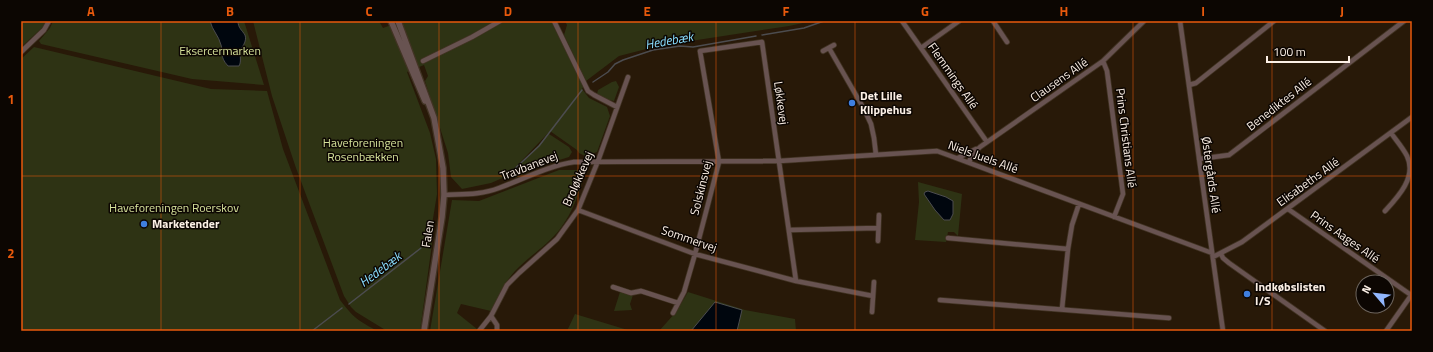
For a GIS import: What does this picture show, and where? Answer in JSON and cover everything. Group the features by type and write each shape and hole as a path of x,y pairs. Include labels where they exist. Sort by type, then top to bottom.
{"street":[{"path":"21,52 44,30 49,21"},
{"name":"Falen","path":"391,21 424,98 438,141"},
{"name":"Falen","path":"398,21 434,118 443,168 444,195 442,217 424,331"},
{"path":"423,61 472,37 500,21"},
{"path":"554,21 585,87 594,96 618,106"},
{"name":"Flemmings Allé","path":"902,21 987,142"},
{"path":"921,48 959,21"},
{"path":"993,21 1008,42"},
{"name":"Clausens Allé","path":"958,158 980,147 1104,61 1144,21"},
{"name":"Østergårds Allé","path":"1180,21 1223,331"},
{"path":"1189,85 1196,83 1274,21"},
{"name":"Benediktes Allé","path":"1199,159 1229,155 1404,21"},
{"name":"Løkkevej","path":"700,51 762,42 796,281"},
{"path":"823,51 834,45"},
{"path":"829,48 871,124 876,155"},
{"name":"Solskinsvej","path":"673,313 684,292 718,162 700,51"},
{"name":"Prins Christians Allé","path":"1104,61 1107,71 1124,194 1114,217"},
{"name":"Broløkkevej","path":"479,331 491,316 507,285 557,240 578,210 598,162 628,77"},
{"name":"Elisabeths Allé","path":"1212,255 1222,254 1242,242 1412,117"},
{"path":"1385,211 1397,199 1407,183 1409,173 1407,157 1391,133"},
{"name":"Clausens Allé","path":"969,162 972,155 980,147"},
{"name":"Niels Juels Allé","path":"718,162 779,161 937,152 969,162 1212,255"},
{"name":"Travbanevej","path":"444,195 472,194 498,189 562,164 598,162 718,162"},
{"path":"1062,309 1068,249 1072,225 1079,204"},
{"name":"Prins Aages Allé","path":"1288,209 1412,295"},
{"name":"Sommervej","path":"578,210 695,254 796,281"},
{"path":"878,240 880,215"},
{"path":"789,230 878,228"},
{"path":"948,238 1068,249"},
{"path":"1222,254 1223,258 1228,263 1325,331"},
{"path":"796,281 873,296"},
{"path":"872,312 874,282"},
{"path":"612,287 631,293 641,291 678,303"},
{"path":"1386,331 1412,295"},
{"path":"940,300 1169,318"},
{"path":"491,316 497,325 498,331"}],"green space":[{"path":"21,21 46,21 42,28 21,47"},
{"name":"Eksercermarken","path":"53,21 244,21 264,85 192,79 41,44 39,41 50,28"},
{"name":"Haveforeningen Rosenbækken","path":"253,21 379,21 383,28 402,21 557,21 586,83 582,89 589,98 607,107 610,116 597,152 585,156 550,131 507,176 491,183 462,189 451,177 448,153 425,81 428,76 424,65 407,72 430,133 436,159 437,194 430,237 432,244 420,331 387,331 356,312 344,296 296,168 272,96"},
{"path":"565,21 812,21 789,26 658,46 619,56 586,81 564,35 567,25"},
{"name":"Haveforeningen Roerskov","path":"34,47 211,89 267,91 283,149 340,300 356,318 378,331 22,331 21,59"},
{"path":"616,81 619,87 614,101 597,94 598,90"},
{"path":"549,134 569,147 572,152 569,157 540,166 516,178 512,173"},
{"path":"559,170 583,170 585,173 578,195 565,223 549,241 520,266 511,276 491,311 461,304 457,313 477,329 476,331 430,331 452,200 479,201"},
{"path":"918,182 962,194 958,236 954,232 948,232 946,242 915,240 919,202"},
{"path":"620,292 633,295 630,304 632,310 614,311"},
{"path":"688,292 745,310 795,319 796,331 659,331 676,312"},
{"path":"575,314 631,331 567,331"}],"shaded area":[{"path":"210,21 238,21 239,27 245,35 245,41 240,52 239,66 228,66 225,63 220,42"},
{"path":"928,191 953,201 953,214 950,220 944,220 935,210 924,194"},
{"path":"715,302 742,310 737,331 691,331"}],"waterway":[{"name":"Hedebæk","path":"762,35 804,28 824,21"},
{"name":"Hedebæk","path":"593,82 608,72 615,64 653,50 680,46 693,47 756,36"},
{"name":"Hedebæk","path":"507,176 539,146 582,90"},
{"name":"Hedebæk","path":"349,304 421,248"},
{"name":"Hedebæk","path":"312,331 342,308"}],"place":[{"name":"Det Lille Klippehus","path":"852,103"},
{"name":"Marketender","path":"144,224"},
{"name":"Indkøbslisten I/S","path":"1247,294"}]}
